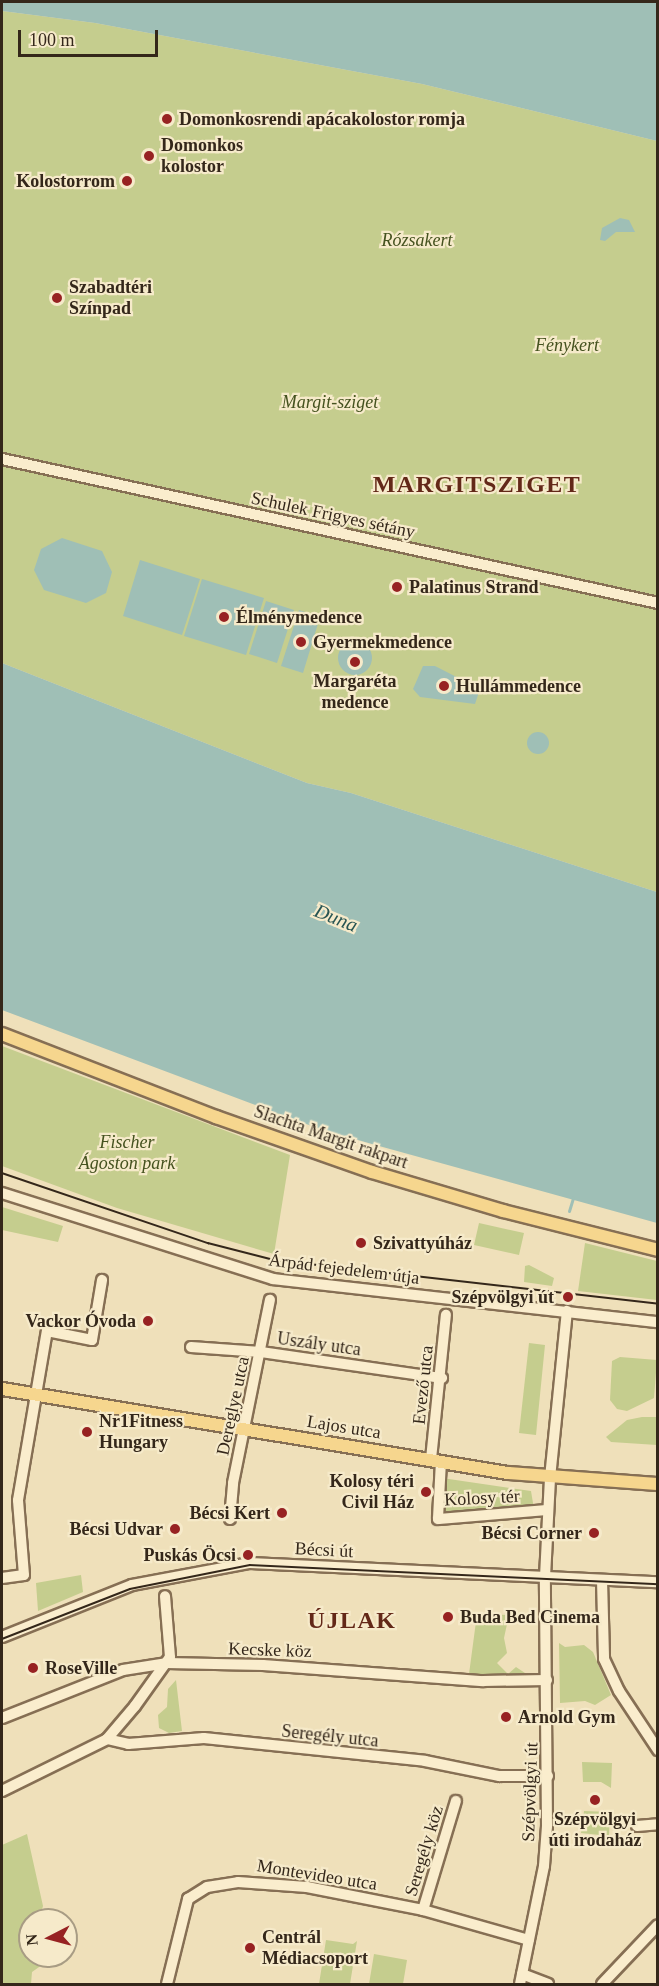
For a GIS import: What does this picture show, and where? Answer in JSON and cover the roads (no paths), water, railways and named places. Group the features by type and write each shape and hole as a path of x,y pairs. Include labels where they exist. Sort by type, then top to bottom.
{"main road":[{"name":"Slachta Margit rakpart","path":"2,1034 216,1117 372,1172 503,1211 657,1250"},
{"name":"Lajos utca","path":"2,1389 550,1478 657,1484"},
{"name":"Lajos utca","path":"2,1397 30,1395"}],"street":[{"name":"Schulek Frigyes sétány","path":"2,459 657,603"},
{"name":"Árpád fejedelem útja","path":"2,1193 273,1279 657,1322"},
{"path":"2,1578 24,1575 18,1500 30,1395 46,1331 93,1340 102,1280"},
{"name":"Dereglye utca","path":"230,1519 233,1483 270,1299"},
{"name":"Szépvölgyi út","path":"521,1979 544,1866 548,1776 545,1577 550,1478 567,1311"},
{"name":"Evező utca","path":"436,1460 446,1315"},
{"name":"Uszály utca","path":"191,1347 261,1352 442,1378"},
{"name":"Kolosy tér","path":"436,1460 438,1520 548,1510"},
{"name":"Bécsi út","path":"2,1637 132,1585 250,1563 657,1582"},
{"path":"602,1580 604,1659 618,1691 657,1750"},
{"path":"2,1791 107,1739 167,1664 171,1650 165,1596"},
{"name":"Kecske köz","path":"2,1718 123,1670 167,1664 263,1665 483,1681 547,1680"},
{"name":"Seregély utca","path":"107,1739 128,1744 204,1738 426,1761 479,1773 548,1776"},
{"name":"Seregély köz","path":"423,1910 456,1801"},
{"path":"637,1826 657,1824"},
{"name":"Montevideo utca","path":"167,1984 188,1899 207,1887 272,1882 423,1910 529,1940"},
{"path":"607,1982 657,1925"},
{"path":"521,1979 548,1984"}],"water":[{"path":"2,2 657,2 657,141 422,84 95,23 2,11"},
{"path":"620,218 629,220 635,232 616,232 605,241 600,240 602,228"},
{"path":"62,538 102,551 112,572 106,593 86,603 44,590 34,570 41,549"},
{"path":"140,560 200,579 182,635 123,616"},
{"name":"Élménymedence","path":"202,579 264,598 246,655 184,636"},
{"path":"266,601 294,610 277,663 249,654"},
{"name":"Gyermekmedence","path":"299,610 320,617 303,673 281,666"},
{"name":"Margaréta medence","path":"355,641 367,646 372,658 367,670 355,675 343,670 338,658 343,646"},
{"name":"Duna","path":"2,663 307,783 351,793 657,892 657,1223 325,1131 2,1010"},
{"name":"Hullámmedence","path":"423,666 435,666 480,689 475,704 420,697 413,689"},
{"path":"538,732 546,735 549,743 546,751 538,754 530,751 527,743 530,735"}],"waterway":[{"path":"273,1122 276,1110"},
{"path":"569,1211 573,1198"}],"tram line":[{"path":"2,1173 208,1243 274,1260 658,1304"},
{"path":"2,1639 130,1589 250,1565 658,1584"}],"place":[{"name":"Domonkosrendi apácakolostor romja","path":"167,119"},
{"name":"Domonkos kolostor","path":"149,156"},
{"name":"Kolostorrom","path":"127,181"},
{"name":"Szabadtéri Színpad","path":"57,298"},
{"name":"Palatinus Strand","path":"397,587"},
{"name":"Élménymedence","path":"224,617"},
{"name":"Gyermekmedence","path":"301,642"},
{"name":"Margaréta medence","path":"355,662"},
{"name":"Hullámmedence","path":"444,686"},
{"name":"Szivattyúház","path":"361,1243"},
{"name":"Szépvölgyi út","path":"568,1297"},
{"name":"Vackor Óvoda","path":"148,1321"},
{"name":"Nr1Fitness Hungary","path":"87,1432"},
{"name":"Kolosy téri Civil Ház","path":"426,1492"},
{"name":"Bécsi Kert","path":"282,1513"},
{"name":"Bécsi Udvar","path":"175,1529"},
{"name":"Bécsi Corner","path":"594,1533"},
{"name":"Puskás Öcsi","path":"248,1555"},
{"name":"Buda Bed Cinema","path":"448,1617"},
{"name":"RoseVille","path":"33,1668"},
{"name":"Arnold Gym","path":"506,1717"},
{"name":"Szépvölgyi úti irodaház","path":"595,1800"},
{"name":"Centrál Médiacsoport","path":"250,1948"}],"district":[{"name":"MARGITSZIGET","path":"477,485"},
{"name":"ÚJLAK","path":"352,1621"}],"park label":[{"name":"Rózsakert","path":"417,240"},
{"name":"Fénykert","path":"567,345"},
{"name":"Margit-sziget","path":"330,402"},
{"name":"Fischer Ágoston park","path":"127,1153"}]}
